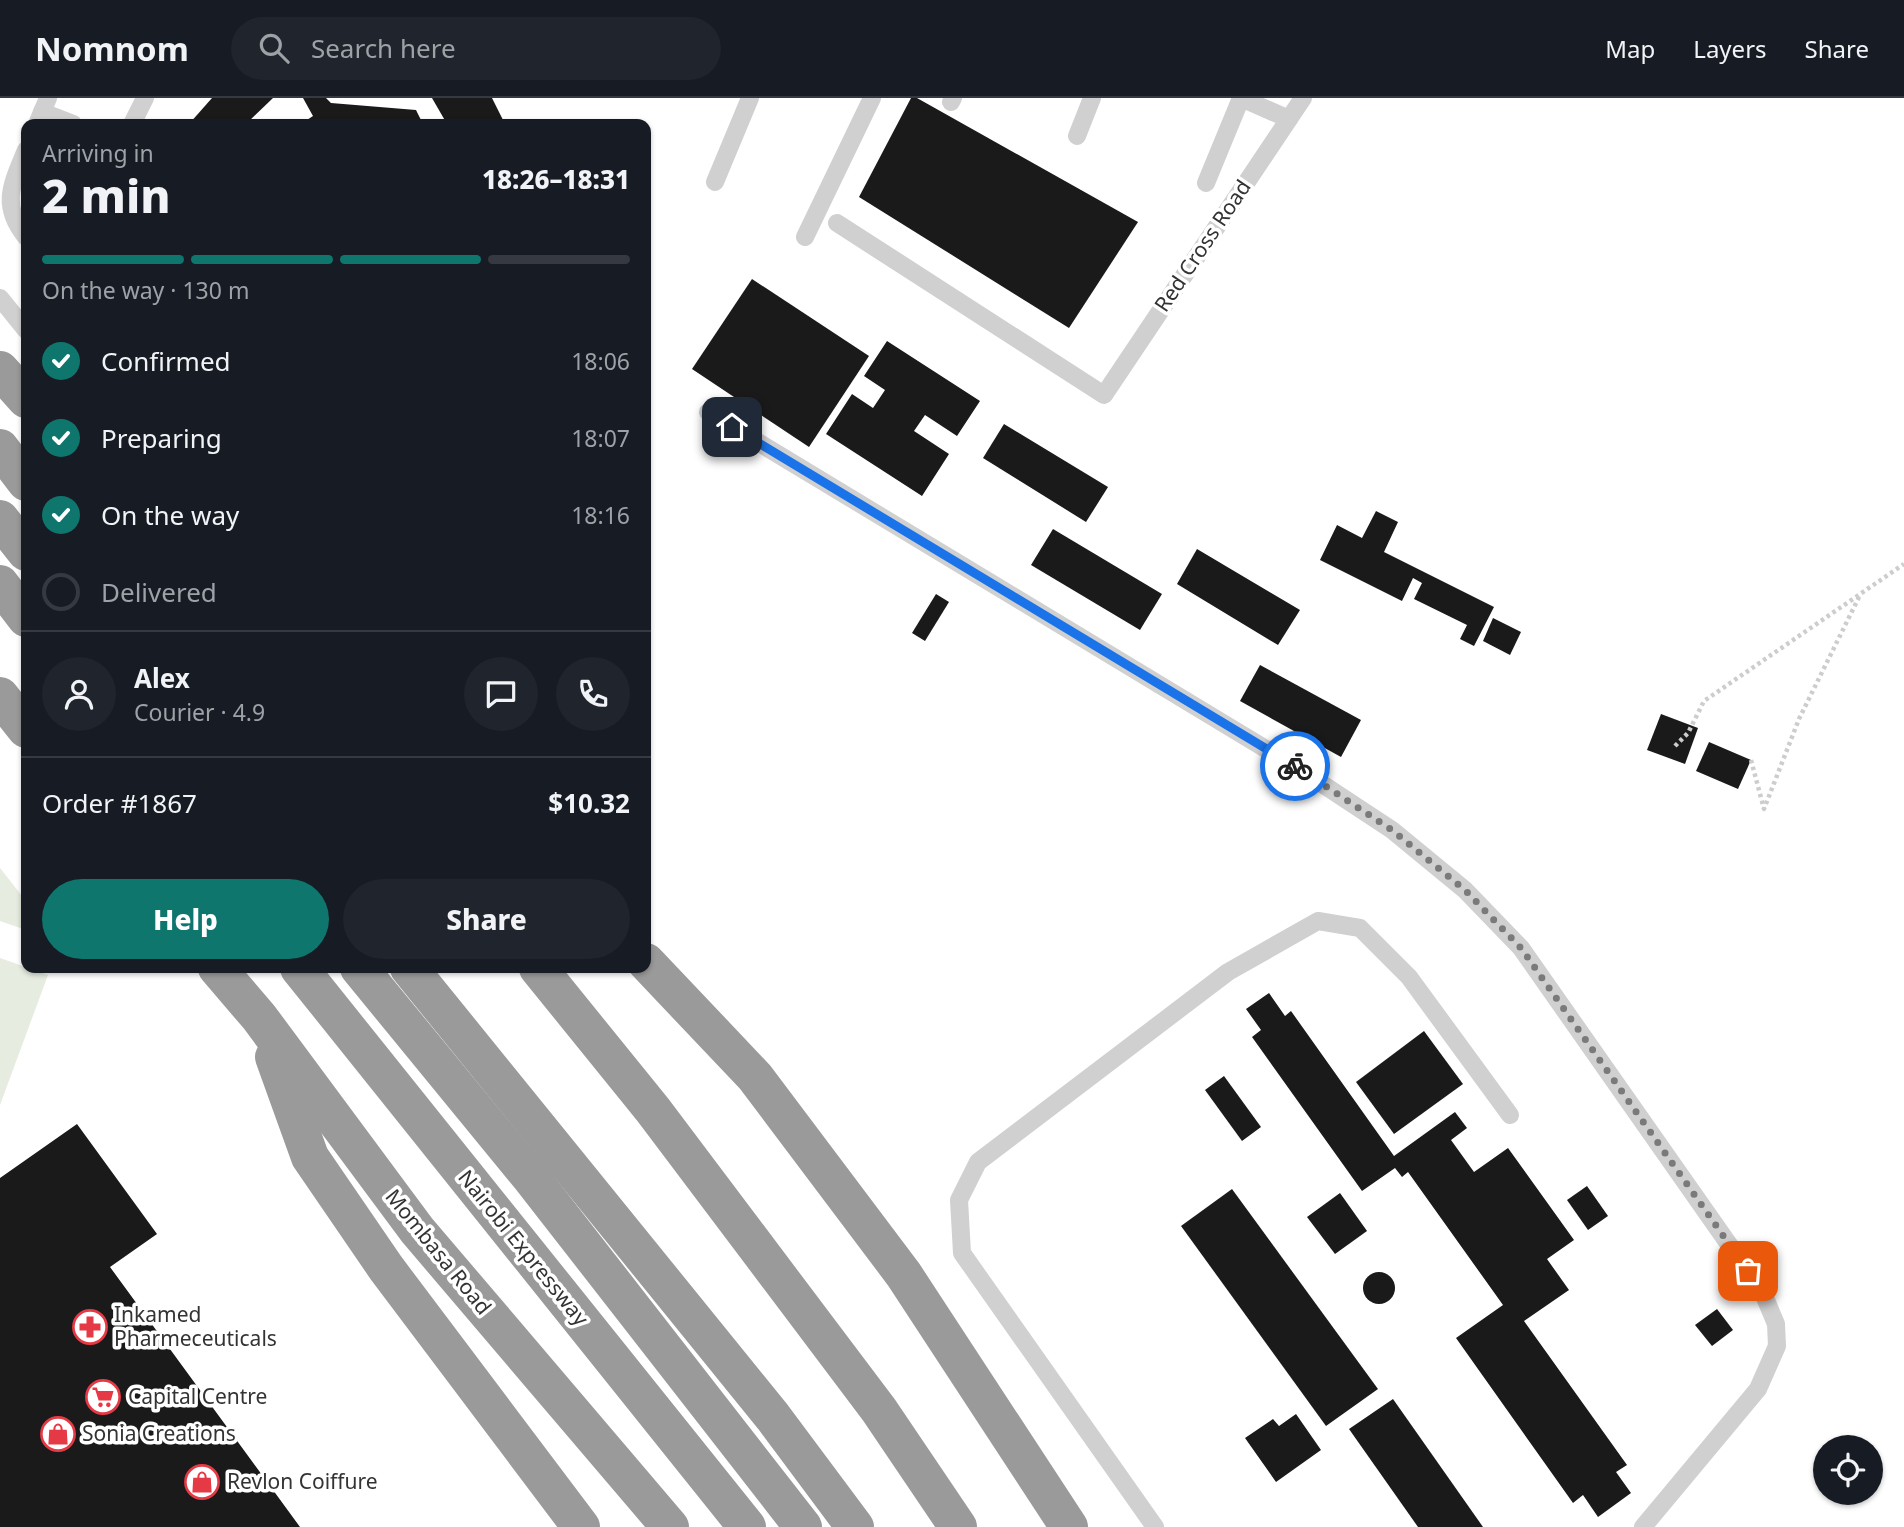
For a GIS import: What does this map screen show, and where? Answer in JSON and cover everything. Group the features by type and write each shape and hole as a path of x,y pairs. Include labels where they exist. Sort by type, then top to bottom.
{"highway":[{"path":"0,370 21,393"},
{"path":"0,418 21,437"},
{"path":"0,448 21,475"},
{"path":"0,519 21,546"},
{"path":"0,584 21,611"},
{"path":"0,696 21,723"},
{"path":"651,966 755,1077 904,1275 1069,1527"},
{"name":"Mombasa Road","path":"221,973 259,1017 417,1230 670,1527"},
{"name":"Nairobi Expressway","path":"303,973 747,1527"},
{"path":"363,973 532,1179 803,1527"},
{"path":"413,973 774,1417 855,1527"},
{"path":"542,973 662,1121 879,1410 949,1512"},
{"path":"330,1007 712,1527"},
{"path":"259,1017 310,1157 386,1268 581,1527"}],"lane":[{"path":"134,119 145,98"},
{"path":"715,182 750,98"},
{"path":"805,237 872,98"},
{"path":"1077,136 1092,98"},
{"path":"1206,183 1241,98 1289,118"},
{"name":"Red Cross Road","path":"837,223 1104,395 1303,98"},
{"path":"42,111 61,119"},
{"path":"21,164 8,200 12,216 21,230"},
{"path":"0,298 21,324"},
{"path":"708,412 1304,772 1392,830 1465,890 1521,948 1763,1293 1776,1324 1777,1346 1758,1389 1643,1527"},
{"path":"1156,1527 961,1252 959,1200 978,1162 1228,972 1318,921 1360,928 1409,977 1510,1115"}],"path":[{"path":"1675,746 1688,733 1704,701 1904,565"},
{"path":"1751,760 1764,809 1799,719 1860,594"}],"shaded area":[{"path":"0,868 21,895 21,928 0,921"},
{"path":"0,958 21,965 21,973 48,975 0,1105"}],"building":[{"path":"212,98 273,98 251,119 193,119"},
{"path":"303,98 326,98 331,103 416,110 420,119 308,119 313,116"},
{"path":"432,98 492,98 502,119 444,119"},
{"path":"911,98 917,98 1138,222 1069,328 859,197"},
{"path":"752,279 869,356 809,447 692,369"},
{"path":"887,341 980,401 957,436 925,415 914,431 949,454 922,496 826,434 852,394 873,408 885,390 864,376"},
{"path":"1004,424 1108,487 1086,522 983,458"},
{"path":"1376,511 1398,522 1384,552 1494,607 1474,646 1460,639 1467,625 1414,599 1422,583 1413,578 1402,601 1320,560 1337,525 1362,538"},
{"path":"1053,529 1162,594 1140,630 1031,565"},
{"path":"1197,549 1300,610 1278,645 1177,584"},
{"path":"936,594 949,602 925,641 912,633"},
{"path":"1493,618 1521,632 1510,655 1483,641"},
{"path":"1260,665 1361,720 1341,757 1240,701"},
{"path":"1661,714 1698,728 1685,764 1647,750"},
{"path":"1709,742 1751,760 1738,789 1696,771"},
{"path":"1269,993 1285,1016 1291,1011 1394,1156 1455,1112 1467,1128 1451,1140 1474,1172 1508,1148 1574,1240 1547,1259 1569,1290 1524,1321 1627,1465 1616,1472 1631,1493 1598,1517 1583,1495 1573,1503 1456,1338 1503,1305 1408,1172 1402,1177 1395,1168 1362,1191 1252,1037 1261,1030 1246,1009"},
{"path":"1424,1031 1463,1084 1394,1134 1356,1082"},
{"path":"1224,1076 1261,1127 1242,1141 1205,1090"},
{"name":"Capital Centre","path":"77,1124 157,1234 110,1267 300,1527 0,1527 0,1178"},
{"path":"1587,1186 1608,1216 1588,1230 1567,1200"},
{"path":"1232,1189 1378,1389 1326,1426 1181,1226"},
{"path":"1340,1193 1367,1231 1335,1254 1307,1217"},
{"path":"1379,1272 1391,1276 1395,1288 1391,1300 1379,1304 1367,1300 1363,1288 1367,1276"},
{"path":"1717,1309 1733,1330 1712,1346 1695,1325"},
{"path":"1393,1399 1483,1527 1418,1527 1349,1429"},
{"path":"1296,1414 1321,1450 1276,1482 1245,1438 1273,1419 1279,1426"}],"way so far":[{"path":"1295,766 1392,830 1465,890 1521,948 1748,1271"}],"place":[{"name":"Inkamed Pharmeceuticals","path":"90,1327"},
{"name":"Capital Centre","path":"103,1397"},
{"name":"Sonia Creations","path":"58,1434"},
{"name":"Revlon Coiffure","path":"202,1482"}],"route":[{"path":"732,427 1295,766"}]}
